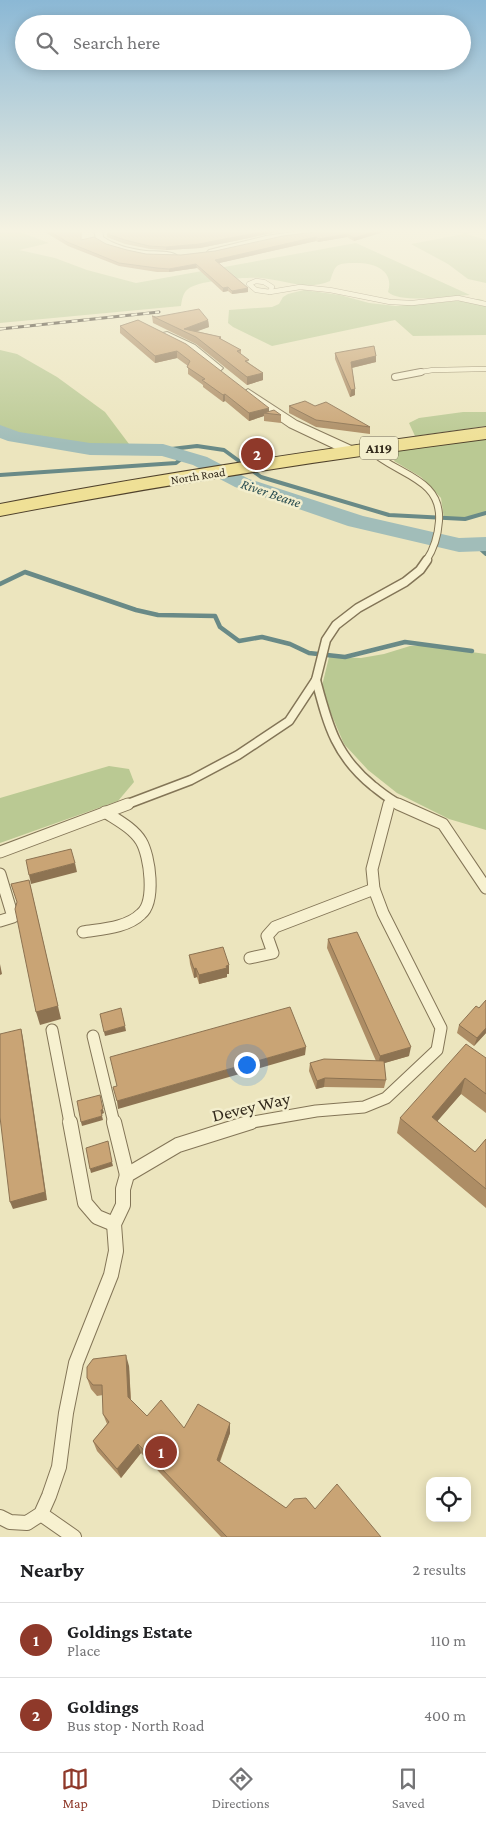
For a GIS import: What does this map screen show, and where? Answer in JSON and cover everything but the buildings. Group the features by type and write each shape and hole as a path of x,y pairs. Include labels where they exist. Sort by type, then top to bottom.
{"main road":[{"name":"North Road","path":"0,510 72,496 360,450 486,433"}],"street":[{"path":"159,331 191,347 233,381 293,424 360,450"}],"lane":[{"path":"384,301 412,303 433,301"},
{"path":"471,301 486,304"},
{"path":"395,377 433,370 486,369"},
{"path":"0,852 191,780 266,738 290,721 316,680 326,640 336,625 358,608 405,582 420,570 434,549 439,526 438,500 424,484 360,450"},
{"path":"316,680 327,723 343,756 362,777 390,800 443,824 486,888"},
{"name":"Devey Way","path":"127,1175 178,1145 254,1121 316,1111 364,1107 386,1098 437,1050 441,1028 383,913 374,889 372,869 390,800"},
{"path":"83,932 122,924 136,919 145,911 149,902 148,868 141,842 133,833 106,812"},
{"path":"0,874 13,917 0,921"},
{"path":"250,958 273,953 267,936 275,927 374,889"},
{"path":"52,1030 86,1203 97,1217 114,1224"},
{"path":"0,1517 10,1522 26,1523 41,1514 49,1496 59,1467 66,1413 76,1363 111,1275 116,1251 114,1224 123,1205 123,1189 127,1175 93,1036"},
{"path":"41,1514 74,1537"}],"green space":[{"path":"0,301 182,301 181,306 0,323"},
{"path":"281,301 361,301 396,306 483,301 486,302 486,335 413,336 395,320 272,346 228,323 229,310 272,307 279,304"},
{"path":"0,350 17,354 57,377 105,412 129,444 127,451 42,442 0,430"},
{"path":"463,412 486,412 486,426 415,436 409,423 419,418"},
{"path":"486,436 486,515 444,519 441,498 421,477 394,461 399,450"},
{"path":"410,646 427,646 486,654 486,830 449,819 397,793 368,770 344,744 330,711 322,686 329,657 361,658 384,654"},
{"path":"109,766 129,769 134,782 118,801 0,843 0,798"}],"waterway":[{"name":"River Beane","path":"0,431 15,437 90,449 163,450 200,461 242,483 356,521 459,545 486,544"},
{"path":"163,450 197,446 224,450 261,477 389,515 465,519 486,513"},
{"path":"0,475 176,463 185,456"},
{"path":"476,545 486,554"},
{"path":"0,584 25,572 136,610 158,615 215,616 220,627 239,641 262,637 290,644 309,653 345,657 405,642 472,651"}],"railway":[{"path":"0,329 159,312"}],"place":[{"name":"Goldings","path":"257,454"},
{"name":"Goldings Estate","path":"161,1452"}]}
